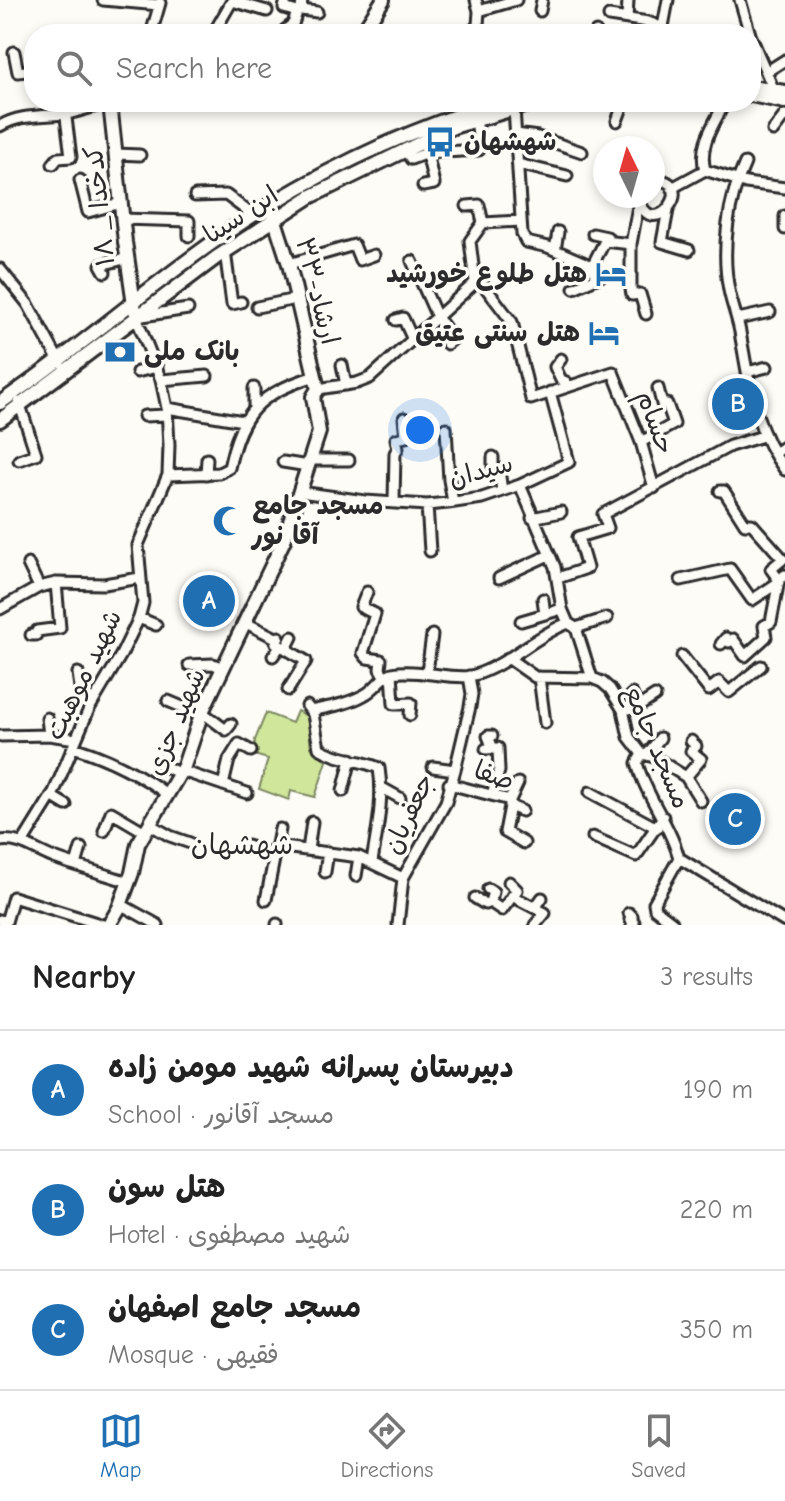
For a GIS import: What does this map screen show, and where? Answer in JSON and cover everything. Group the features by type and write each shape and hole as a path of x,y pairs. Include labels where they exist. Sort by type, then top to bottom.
{"main road":[{"path":"367,24 383,0"},
{"name":"۱۸ _ کدخدا","path":"113,112 122,219 135,311"},
{"name":"ابن سینا","path":"0,420 18,399 135,311 225,251 310,197 401,145 473,112"},
{"name":"ابن سینا","path":"135,311 167,277 270,205 367,152 401,145"},
{"name":"۳۳-ارشاد","path":"270,205 289,264 316,382 313,397 319,432 300,492"},
{"name":"ابن سینا","path":"0,403 18,399"},
{"name":"شهید جزی","path":"109,925 129,882 138,844 181,772 202,713 284,540 300,492"}],"street":[{"path":"103,0 160,3 154,24"},
{"path":"286,0 284,8 300,7 317,12"},
{"path":"476,0 479,11 477,24"},
{"path":"479,11 516,0"},
{"path":"627,19 628,0"},
{"path":"663,24 668,0"},
{"path":"740,0 747,24"},
{"path":"219,24 232,1 267,11"},
{"path":"609,16 642,24"},
{"path":"14,52 18,72 24,71"},
{"path":"766,72 785,60"},
{"path":"761,61 780,96"},
{"path":"0,126 31,116 69,112"},
{"path":"401,145 411,159 427,153 479,150 475,112"},
{"path":"514,112 522,234 526,242 592,266"},
{"path":"617,121 620,112"},
{"path":"705,170 702,154 720,112"},
{"path":"53,164 58,158 71,157 66,113"},
{"path":"773,131 785,115"},
{"path":"516,134 538,137 582,152"},
{"path":"423,186 439,183 427,153"},
{"path":"116,154 140,155"},
{"path":"745,163 737,180 728,227 726,256 729,290 763,436 785,470"},
{"path":"518,164 567,176"},
{"path":"672,188 705,170 737,180 785,188"},
{"path":"80,180 88,212 121,203"},
{"path":"665,183 672,188 674,200 668,210 662,242 689,250"},
{"path":"195,196 226,195 254,216"},
{"path":"467,206 479,205 483,223 470,241 475,282"},
{"path":"637,208 631,244 631,289 632,295 640,294 644,298 646,314"},
{"path":"646,208 651,214 668,210"},
{"path":"785,216 785,229"},
{"path":"122,219 189,221 189,236"},
{"path":"483,223 521,221"},
{"path":"555,250 558,232"},
{"path":"574,288 601,276 594,272 592,266 607,237 593,234"},
{"path":"605,241 631,244"},
{"path":"289,264 354,245 360,260 374,255"},
{"path":"225,251 232,304 241,302"},
{"path":"311,257 315,271"},
{"path":"105,272 101,265 128,258"},
{"path":"412,261 437,317 453,339 447,344"},
{"path":"1,271 28,304 62,367"},
{"path":"188,309 135,311 161,380 167,411 168,475 219,473 229,468 243,421 254,408 285,386 316,382 346,385 370,378 479,279 512,322 531,399 567,387 555,367 561,359"},
{"path":"257,307 296,299"},
{"path":"738,319 770,312"},
{"path":"396,320 403,318 413,340"},
{"path":"342,365 346,385"},
{"path":"137,372 157,367"},
{"path":"747,372 767,367"},
{"name":"حسام","path":"567,387 613,372 641,442 654,488"},
{"path":"161,380 207,376"},
{"path":"254,388 254,408"},
{"path":"641,442 674,424 667,404 662,404 658,388"},
{"name":"سیدان","path":"300,492 327,502 394,501 427,505 487,500 569,462 550,392"},
{"path":"18,399 36,454 19,460"},
{"path":"144,416 167,411 243,421"},
{"path":"394,501 396,439 406,437 404,418"},
{"path":"446,428 453,502"},
{"path":"558,578 587,568 578,537 608,528 603,514 730,446 763,436"},
{"path":"774,453 785,446"},
{"path":"493,457 493,470 500,477 502,491"},
{"path":"206,474 207,459"},
{"path":"283,462 349,460"},
{"name":"شهید موهبت","path":"23,842 51,796 94,700 139,618 143,603 138,545 168,475"},
{"path":"508,658 535,677 592,678 572,625 562,609 558,578 520,485"},
{"path":"720,491 724,491 745,524 752,524 783,559 771,569 781,579"},
{"path":"364,513 365,501"},
{"path":"427,505 430,551"},
{"path":"532,518 561,512"},
{"path":"499,578 549,555"},
{"path":"28,564 39,587"},
{"path":"681,580 730,569 752,600 781,579"},
{"path":"0,609 39,587 56,583 104,584 140,578"},
{"path":"721,644 726,638 729,642 733,639 745,656 766,637 764,626 771,622 781,579"},
{"path":"31,635 36,635 37,631 60,628 56,583"},
{"path":"367,592 361,607 375,614 363,653 367,658 381,660 380,669 388,674 427,672 469,676 508,658 535,639 572,625 607,618"},
{"path":"543,599 545,614"},
{"path":"521,621 562,609"},
{"path":"139,618 156,625"},
{"path":"244,622 306,661 288,690"},
{"path":"427,672 432,635"},
{"path":"273,656 281,643 292,637"},
{"path":"682,656 709,690 719,682 729,692 761,666"},
{"path":"189,665 213,664 223,668"},
{"path":"78,673 81,695 94,700"},
{"path":"372,862 382,788 379,768 332,756 319,748 309,708 361,697 378,687 388,674"},
{"path":"388,674 394,704 411,703 410,715"},
{"name":"جعفریان","path":"398,925 403,878 446,802 470,707 472,694 469,676"},
{"path":"539,677 545,723"},
{"name":"مسجد جامع","path":"592,678 610,689 623,710 629,737 644,754 637,763 642,782 663,817 679,858"},
{"path":"632,694 638,707"},
{"path":"623,710 638,707 655,696"},
{"path":"168,701 202,713 226,730 231,724"},
{"path":"47,718 49,735"},
{"path":"1,736 49,735 75,743 142,775 168,795"},
{"path":"492,736 488,736 489,749 498,748 499,771 492,795"},
{"path":"660,738 644,754 686,777 701,801"},
{"path":"686,777 701,759 691,751 696,746 691,741"},
{"path":"216,786 239,744 251,751"},
{"path":"343,791 351,759"},
{"path":"159,763 216,786 247,793"},
{"path":"433,767 455,770"},
{"path":"518,783 510,803 505,832 524,843"},
{"name":"صفا","path":"449,784 492,795 522,811"},
{"path":"382,788 400,798"},
{"path":"590,792 657,828"},
{"path":"51,796 66,805"},
{"path":"104,831 111,812 190,843"},
{"path":"593,837 636,856 663,817"},
{"path":"308,850 312,822"},
{"path":"266,900 280,829"},
{"path":"0,840 23,842 76,865 129,882"},
{"path":"247,846 359,857 403,878"},
{"path":"76,865 81,848"},
{"path":"325,872 328,852"},
{"path":"356,876 359,857"},
{"path":"671,923 655,909 654,903 679,858 785,922"},
{"path":"490,902 502,910 517,890 509,882"},
{"path":"488,889 493,892 490,902"},
{"path":"512,896 545,913 535,925"},
{"path":"0,920 6,922 13,897 103,925"},
{"path":"475,898 485,904 490,902"},
{"path":"535,908 542,898"},
{"path":"120,904 158,925"},
{"path":"629,913 634,922 632,925"}],"green space":[{"path":"297,711 307,716 311,747 327,761 315,797 291,791 289,800 259,789 268,759 254,755 255,740 266,713 292,723"}],"place":[{"name":"شهشهان","path":"440,142"},
{"name":"هتل طلوع خورشید","path":"611,274"},
{"name":"هتل سنتی عتیق","path":"604,333"},
{"name":"بانک ملی","path":"120,352"},
{"name":"هتل سون","path":"738,404"},
{"name":"مسجد جامع آقا نور","path":"228,521"},
{"name":"دبیرستان پسرانه شهید مومن زاده","path":"209,601"},
{"name":"مسجد جامع اصفهان","path":"735,819"}],"district":[{"name":"شهشهان","path":"242,845"}]}
